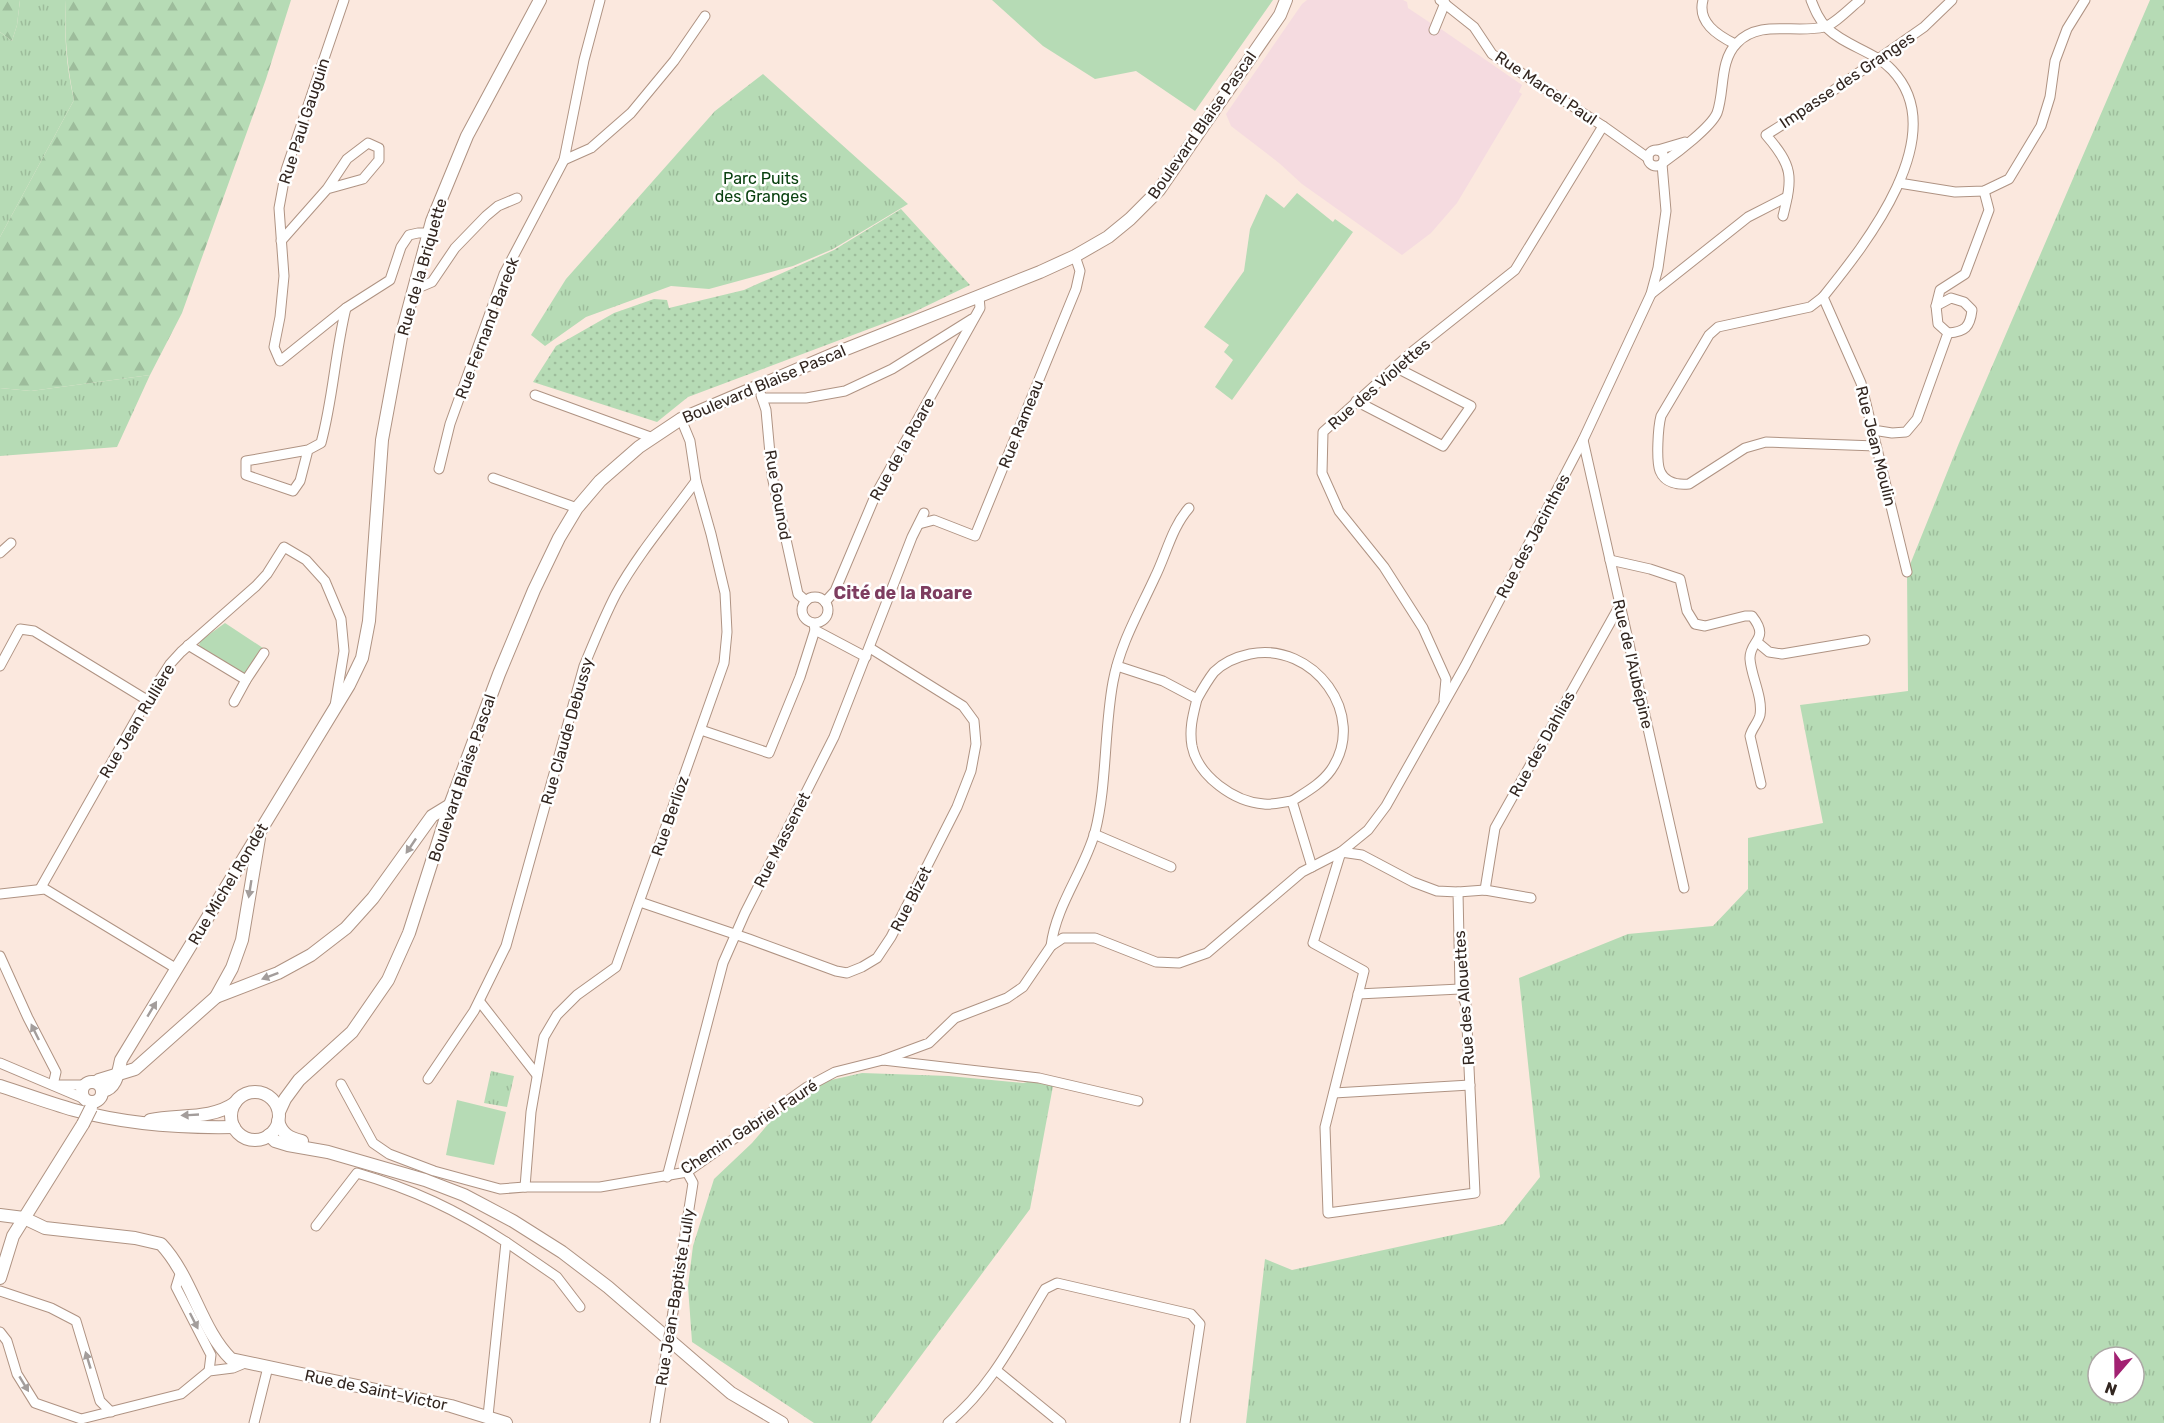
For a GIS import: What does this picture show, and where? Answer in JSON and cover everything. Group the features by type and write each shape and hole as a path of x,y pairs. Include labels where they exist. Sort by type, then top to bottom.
{"main road":[{"name":"Rue de la Briquette","path":"334,708 349,686 362,658 369,621 382,440 401,337 429,233 467,136 540,0"},
{"name":"Boulevard Blaise Pascal","path":"278,1117 285,1099 299,1080 352,1032 388,980 409,933 450,805 499,674 534,590 559,538 577,508 600,481 639,447 681,419 760,393 836,353 979,297 1075,256 1108,237 1159,190 1280,15 1287,0"},
{"name":"Boulevard Blaise Pascal","path":"1280,15 1298,0"},
{"name":"Rue Michel Rondet","path":"117,1074 121,1059 334,708"},
{"path":"216,997 278,973 311,955 346,928 374,898 432,816 450,805"},
{"path":"96,1084 108,1090 115,1083 117,1074 135,1069 216,997 232,968 242,940 260,831"},
{"name":"Boulevard Blaise Pascal","path":"263,1094 279,1090 299,1080"},
{"path":"89,1103 100,1099 96,1084"},
{"path":"0,1278 13,1236 83,1124 89,1103 82,1092 96,1084"},
{"path":"0,1086 74,1110 106,1117 168,1126 234,1127"},
{"path":"143,1121 166,1116 213,1114 225,1110 247,1094 263,1094 273,1101 282,1131 291,1138 350,1151 406,1169 424,1180"},
{"path":"235,1103 231,1115 234,1127 245,1138 261,1139 269,1136 278,1117"},
{"path":"269,1136 275,1141 288,1145 328,1152 424,1180 464,1195 513,1221 562,1252 608,1287 731,1393 782,1423"},
{"name":"Rue de Saint-Victor","path":"0,1215 24,1218 45,1228 135,1238 161,1244 181,1271 220,1349 231,1359 451,1406 506,1423"}],"street":[{"name":"Rue Paul Gauguin","path":"344,0 286,170 279,208 284,276 274,347 280,361 346,308 390,280 401,247 410,236 429,233"},
{"name":"Rue Fernand Bareck","path":"439,470 450,424 504,274 565,157 584,60 600,0"},
{"path":"1703,0 1701,12 1705,22 1723,38 1736,44 1750,32 1770,28 1796,30 1826,27 1860,0"},
{"path":"1811,0 1826,27 1892,70 1906,90 1913,120 1910,149 1899,183 1862,247 1823,297 1810,307 1718,327 1709,335 1661,416 1658,429 1660,471 1668,480 1678,485 1689,484 1745,448 1766,442 1876,446"},
{"name":"Impasse des Granges","path":"1783,216 1790,188 1788,166 1779,149 1766,135 1924,27 1952,0"},
{"path":"1899,183 1955,192 1984,191 2009,179 2041,126 2050,97 2055,61 2067,29 2085,0"},
{"path":"1434,30 1443,2"},
{"name":"Rue Marcel Paul","path":"1443,2 1474,27 1492,54 1632,146 1656,158 1688,142 1709,126 1716,114 1728,58 1736,44"},
{"path":"565,157 591,148 631,113 674,61 705,16"},
{"name":"Rue des Violettes","path":"1443,705 1446,679 1423,628 1384,567 1339,511 1322,473 1323,432 1395,367 1515,270 1602,126"},
{"path":"282,241 327,189 347,159 368,143 379,148 379,160 363,179 327,189"},
{"name":"Rue des Jacinthes","path":"1051,946 1063,938 1095,938 1156,962 1179,963 1207,953 1302,872 1341,852 1368,830 1386,806 1443,705 1583,440 1651,294 1658,268 1666,211 1656,158"},
{"path":"1936,306 1951,298 1964,302 1972,310 1971,322 1967,328 1959,332 1948,333 1938,324 1936,306 1940,290 1965,274 1989,210 1984,191"},
{"path":"1651,294 1748,217 1787,197"},
{"path":"413,290 432,282 455,248 486,216 498,206 518,198"},
{"name":"Rue Rameau","path":"919,524 934,520 975,536 1076,289 1080,271 1075,256"},
{"name":"Rue de la Roare","path":"700,730 769,753 800,677 815,627 828,612 825,602 835,591 876,494 980,308 979,297"},
{"name":"Rue Jean Moulin","path":"1823,297 1861,382 1907,572"},
{"path":"308,450 300,482 293,491 246,475 246,461 308,450 321,443 330,409 341,326 346,308"},
{"name":"Boulevard Blaise Pascal","path":"760,393 806,398 845,391 892,369 974,318"},
{"path":"1873,430 1892,433 1906,432 1917,419 1948,333"},
{"path":"1356,401 1443,446 1471,406 1395,367"},
{"name":"Rue Gounod","path":"760,393 766,410 772,476 798,594 806,601"},
{"path":"535,394 653,438"},
{"name":"Rue Berlioz","path":"525,1187 531,1112 544,1037 557,1015 577,995 616,967 724,663 728,632 725,593 696,481 690,441 681,419"},
{"name":"Rue de l'Aubépine","path":"1583,440 1684,888"},
{"path":"493,478 577,508"},
{"name":"Rue Claude Debussy","path":"428,1079 480,1002 506,946 588,656 616,593 696,481"},
{"path":"882,1060 929,1044 955,1018 1007,998 1023,987 1051,946 1056,924 1094,834 1113,683 1129,627 1155,578 1181,517 1189,508"},
{"name":"Rue Massenet","path":"667,1177 723,963 834,737 912,537 924,513"},
{"path":"0,553 11,543"},
{"name":"Rue Jean Rullière","path":"40,889 147,700 170,664 188,645 256,586 267,574 284,547 306,560 325,581 341,619 344,651 334,708"},
{"path":"1610,560 1680,579 1687,611 1695,624 1705,626 1745,615 1752,616 1757,623 1760,634 1750,656 1760,716 1750,736 1761,784"},
{"path":"815,627 805,619 802,612 806,601 815,597 825,602"},
{"name":"Rue des Dahlias","path":"1485,890 1495,828 1620,605"},
{"name":"Rue Bizet","path":"640,902 847,973 877,958 891,938 957,807 971,771 976,744 974,722 963,706 868,653 815,627"},
{"path":"0,666 20,629 34,631 147,700"},
{"path":"1757,642 1770,652 1782,654 1865,640"},
{"path":"188,645 246,680"},
{"path":"1259,652 1280,652 1304,662 1330,685 1341,712 1343,741 1332,769 1314,787 1292,801 1265,804 1244,801 1223,789 1204,770 1192,748 1191,724 1197,699 1215,671 1234,657 1259,652"},
{"path":"234,702 264,653"},
{"path":"1117,666 1163,681 1197,699"},
{"path":"1292,801 1312,867"},
{"path":"1094,834 1172,867"},
{"path":"1470,1085 1334,1092 1364,972 1313,943 1341,852 1362,855 1413,882 1437,891 1485,890 1531,898"},
{"path":"0,894 45,889 177,969"},
{"name":"Rue des Alouettes","path":"1334,1092 1325,1127 1328,1213 1475,1193 1466,1005 1460,989 1458,892"},
{"path":"0,956 38,1039 56,1072 53,1084"},
{"path":"1358,994 1460,989"},
{"path":"480,1002 537,1075"},
{"name":"Chemin Gabriel Fauré","path":"341,1084 373,1143 389,1154 434,1172 500,1189 600,1187 687,1172 807,1087 835,1072 882,1060 1039,1078 1137,1101"},
{"path":"1,1064 53,1084 89,1103"},
{"path":"53,1084 96,1084"},
{"name":"Rue Jean-Baptiste Lully","path":"655,1423 693,1183 687,1172"},
{"path":"316,1226 357,1173 388,1182 432,1199 469,1218 557,1277 580,1306"},
{"path":"488,1416 506,1242"},
{"path":"181,1271 176,1287 211,1354 209,1371"},
{"path":"948,1423 996,1370 1045,1289 1057,1283 1191,1314 1200,1324 1185,1423"},
{"path":"0,1291 51,1308 76,1321 100,1401 111,1412"},
{"path":"0,1332 7,1341 17,1374 35,1403 81,1419 181,1394 209,1371 232,1368 245,1363"},
{"path":"254,1423 267,1367"},
{"path":"996,1370 1061,1423"}],"shaded area":[{"path":"1307,0 1403,0 1407,2 1408,8 1432,24 1430,28 1438,33 1441,29 1522,85 1519,92 1522,94 1457,203 1431,233 1402,255 1302,184 1231,126 1226,114"}],"green space":[{"path":"0,0 20,0 17,25 12,41 0,32"},
{"path":"20,0 66,0 66,50 74,100 0,237 0,32 12,41 17,25"},
{"path":"66,0 291,0 266,79 182,313 150,375 31,391 0,388 0,237 74,100 65,25"},
{"path":"992,0 1273,0 1195,111 1136,71 1095,79 1043,46"},
{"path":"2150,0 2164,0 2164,1423 1246,1423 1265,1259 1292,1270 1503,1224 1540,1177 1519,978 1628,934 1713,926 1748,889 1748,838 1823,823 1800,705 1908,691 1907,572 1959,443"},
{"name":"Parc Puits des Granges","path":"763,74 908,204 833,249 793,266 709,289 671,286 586,317 545,346 531,335 566,279 715,111"},
{"path":"1297,193 1333,222 1335,219 1353,232 1232,400 1215,387 1233,360 1224,352 1229,345 1204,327 1244,271 1250,229 1266,194 1284,208"},
{"path":"901,209 970,285 914,312 688,397 657,422 533,382 556,346 614,313 654,299 667,300 669,308 744,290 834,250"},
{"path":"150,375 117,447 0,456 0,388 31,391"},
{"path":"225,623 263,648 264,653 244,676 199,646 200,641"},
{"path":"491,1071 514,1076 507,1107 484,1103"},
{"path":"862,1073 949,1076 1023,1083 1050,1077 1053,1086 1030,1209 871,1423 814,1423 692,1342 688,1286 693,1246 714,1179 752,1143 800,1087"},
{"path":"457,1100 506,1112 494,1165 446,1155"}],"district":[{"name":"Cité de la Roare","path":"903,593"}]}
